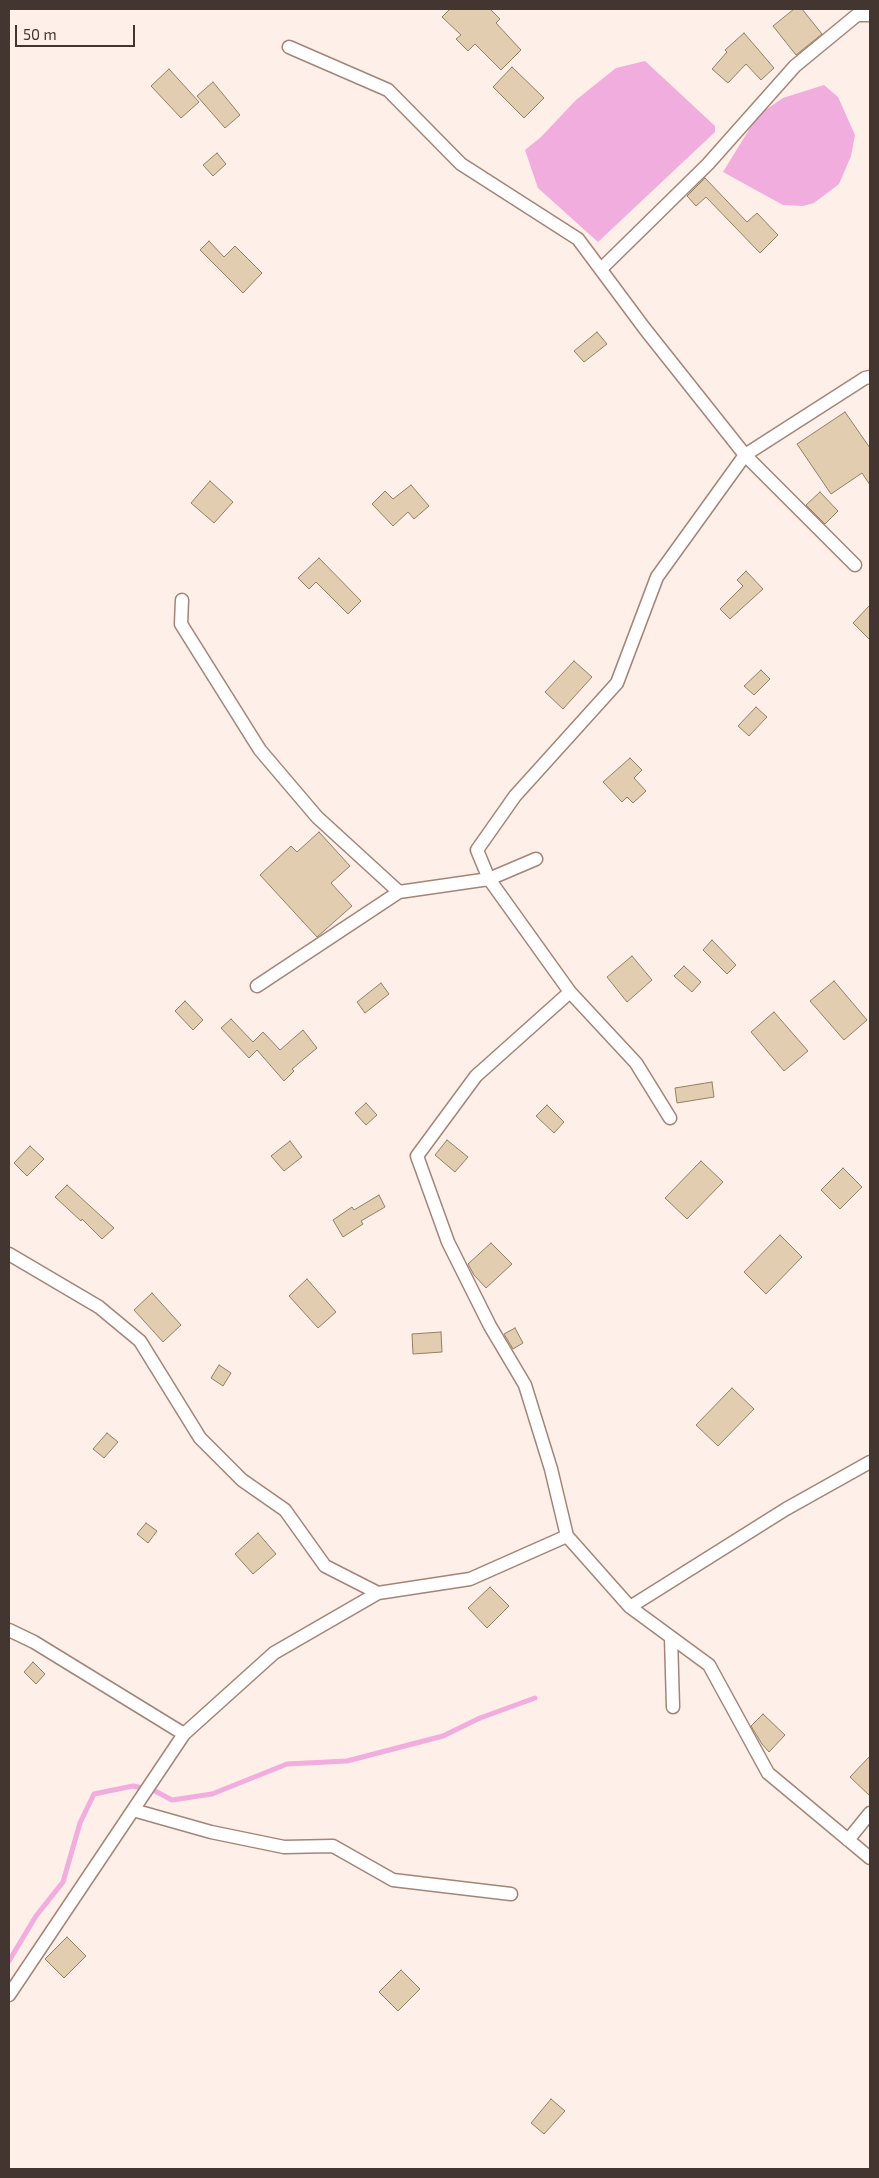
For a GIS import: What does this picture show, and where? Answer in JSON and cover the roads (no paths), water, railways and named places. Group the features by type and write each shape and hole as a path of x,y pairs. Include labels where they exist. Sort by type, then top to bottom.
{"street":[{"path":"601,269 708,164 795,66 857,15 870,15"},
{"path":"289,47 388,90 461,164 578,239 645,329 745,455 855,565"},
{"path":"670,1118 636,1063 570,992 489,879 477,850 515,796 617,684 657,577 745,455 870,377"},
{"path":"182,600 181,624 260,750 317,817 398,892"},
{"path":"257,986 398,892 489,879 536,859"},
{"path":"570,992 476,1076 417,1156 448,1242 490,1326 525,1385 551,1469 567,1536 630,1606 709,1665 768,1773 870,1858"},
{"path":"9,1254 99,1307 140,1341 200,1438 242,1480 285,1510 326,1566 378,1593"},
{"path":"630,1606 786,1509 870,1462"},
{"path":"9,1995 184,1734 274,1653 378,1593 470,1580 567,1536"},
{"path":"9,1630 34,1642 184,1734"},
{"path":"671,1637 673,1707"},
{"path":"133,1810 211,1832 284,1848 333,1846 393,1880 511,1894"},
{"path":"848,1840 870,1814"}],"waterway":[{"path":"9,1961 36,1916 63,1882 80,1823 94,1794 133,1786 153,1790 172,1800 212,1794 287,1764 347,1761 443,1736 480,1718 535,1698"}]}
